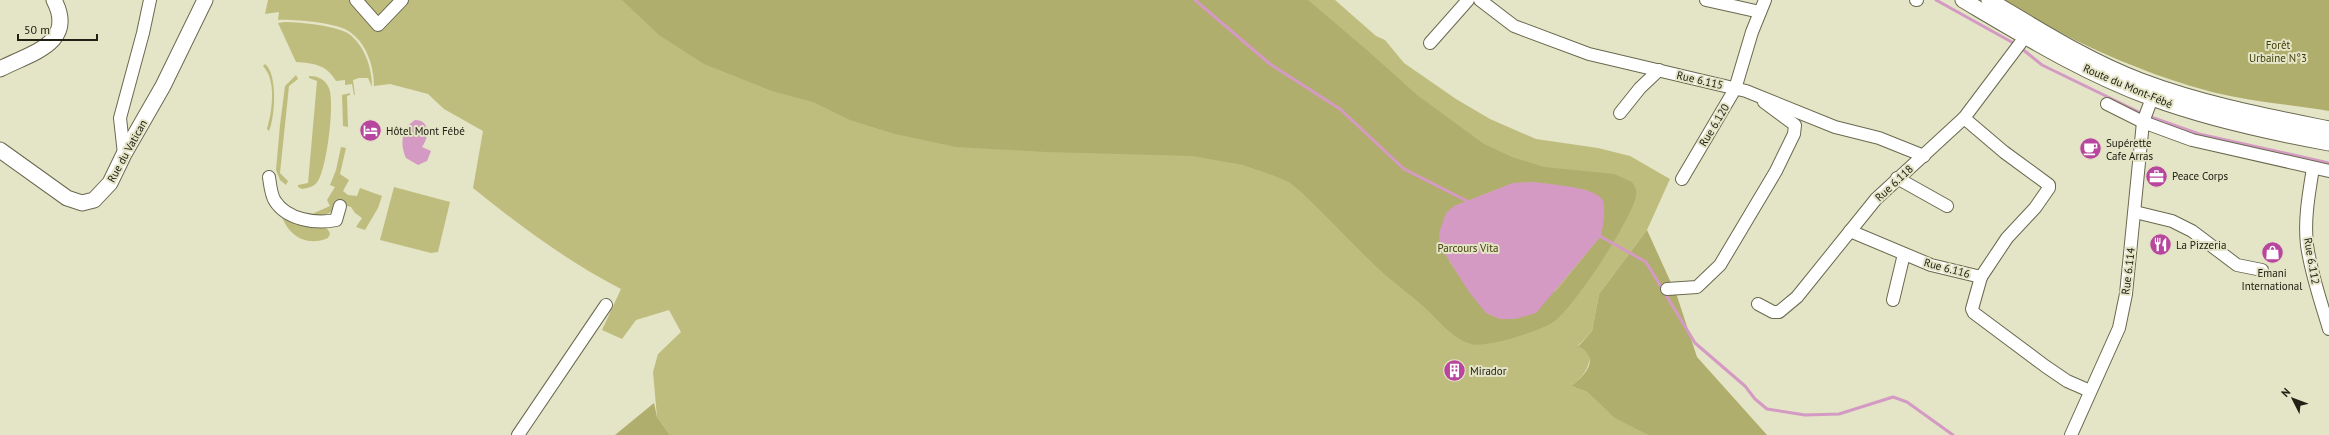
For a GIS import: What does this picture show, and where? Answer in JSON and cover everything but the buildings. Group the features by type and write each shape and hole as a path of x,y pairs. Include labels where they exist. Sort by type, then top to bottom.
{"street":[{"path":"0,69 45,47 59,34 60,15 54,0"},
{"path":"124,154 120,118 143,33 150,0"},
{"name":"Rue du Vatican","path":"0,150 58,192 82,203 94,200 102,194 110,183 124,154 160,92 204,0"},
{"path":"356,0 378,25 402,0"},
{"path":"1430,43 1468,0"},
{"name":"Rue 6.115","path":"1480,0 1514,26 1589,54 1735,89 1760,99 1771,100 1836,127 1879,138 1924,156"},
{"path":"1706,0 1760,12"},
{"name":"Rue 6.120","path":"1682,179 1735,89 1765,0"},
{"name":"Route du Mont-Fébé","path":"1963,0 2025,37 2092,72 2152,98 2220,120 2329,143"},
{"name":"Route du Mont-Fébé","path":"1989,0 2097,61 2141,81 2220,107 2329,129"},
{"name":"Rue 6.118","path":"1758,304 1773,312 1779,312 1797,297 1876,199 1897,178 1924,156 1964,118 2025,37"},
{"path":"1620,113 1640,88 1659,70"},
{"name":"Rue 6.114","path":"2071,435 2119,328 2126,294 2143,122 2152,98"},
{"path":"1667,289 1697,287 1720,266 1776,171 1794,134 1795,125 1760,99"},
{"path":"2107,104 2143,122 2192,140 2329,171"},
{"name":"Rue 6.116","path":"1850,231 1930,265 1981,277 2007,238 2047,193 2049,184 2004,152 1964,118"},
{"name":"Rue 6.112","path":"2313,168 2307,210 2307,244 2313,276 2329,329"},
{"path":"269,177 274,200 284,211 308,220 322,223 336,220 340,206"},
{"path":"1897,178 1947,206"},
{"path":"2134,212 2172,221 2192,231 2237,265 2262,270"},
{"path":"1893,300 1904,254"},
{"path":"1981,277 1972,309 1974,313 2067,381 2090,391"},
{"path":"518,435 606,305"}],"green space":[{"path":"268,0 1335,0 1376,36 1385,40 1404,63 1456,99 1490,119 1536,139 1598,148 1630,156 1670,179 1647,230 1599,294 1592,331 1578,346 1590,354 1589,364 1579,380 1571,386 1587,392 1609,412 1648,435 670,435 657,417 653,372 658,354 681,332 669,310 636,320 622,339 602,330 621,289 563,255 508,216 473,188 483,131 444,109 428,94 390,84 374,86 373,71 365,49 350,32 336,26 326,24 294,20 278,20 279,12 265,14"},
{"name":"Parcours Vita","path":"622,0 1308,0 1417,95 1484,144 1512,157 1544,167 1614,174 1632,182 1636,190 1636,196 1624,224 1600,264 1561,315 1545,327 1524,335 1488,344 1471,344 1457,338 1419,303 1384,274 1300,191 1289,182 1272,175 1243,165 1192,156 1046,152 956,147 895,134 850,120 813,102 772,91 704,64 659,35","holes":["1533,182 1588,190 1601,236 1557,290 1515,319 1500,319 1486,313 1449,262 1454,206 1513,183"]},
{"name":"Forêt Urbaine N°3","path":"2005,0 2329,0 2329,111 2226,95 2158,75 2079,42 2028,15"},
{"path":"285,22 328,27 344,31 349,34 355,39 363,51 371,72 372,87 368,78 353,80 354,95 352,84 345,85 345,80 336,81 324,68 314,64 296,62 278,23"},
{"path":"265,64 269,69 274,86 273,116 269,131 267,129 272,105 272,88 267,72 263,66"},
{"path":"296,75 298,79 289,86 280,173 288,181 286,185 280,180 276,170 280,125 285,86"},
{"path":"309,76 321,79 329,88 331,95 331,120 327,149 321,174 315,185 302,189 298,187 298,185 308,183 317,81 309,78"},
{"path":"350,93 350,95 347,96 348,127 343,126 342,95"},
{"path":"341,147 346,148 340,174 349,180 343,191 348,195 357,196 360,188 382,196 378,208 365,230 356,227 362,218 355,213 351,207 337,203 331,212 317,219 314,213 330,206 327,200 335,187 330,185 336,170"},
{"path":"394,187 450,202 438,252 431,253 380,240"},
{"path":"281,214 289,221 294,223 324,226 328,229 330,234 328,238 320,240 312,241 299,238 288,228"},
{"path":"1647,230 1677,296 1697,357 1767,435 1648,435 1615,418 1587,392 1571,386 1585,372 1590,362 1586,351 1579,347 1577,348 1592,331 1599,294"},
{"path":"654,403 657,417 670,435 615,435"}],"shaded area":[{"path":"415,120 424,123 426,126 427,135 422,147 431,151 427,161 418,165 406,158 403,147 404,132"},
{"path":"1533,182 1583,189 1599,196 1603,201 1604,210 1601,236 1536,313 1515,319 1500,319 1486,313 1469,292 1440,246 1439,233 1446,213 1454,206 1513,183"}],"waterway":[{"path":"1195,0 1270,64 1340,109 1404,169 1471,203"},
{"path":"1936,0 2017,45"},
{"path":"2021,48 2042,65 2143,114"},
{"path":"2148,116 2199,134 2329,163"},
{"path":"1598,235 1646,262 1695,343 1745,386 1755,399 1767,409 1805,415 1839,414 1893,397 1907,402 1953,435"}],"place":[{"name":"Hôtel Mont Fébé","path":"370,131"},
{"name":"Supérette Cafe Arras","path":"2091,149"},
{"name":"Peace Corps","path":"2157,176"},
{"name":"La Pizzeria","path":"2160,245"},
{"name":"Emani International","path":"2272,253"},
{"name":"Mirador","path":"1455,371"}]}
